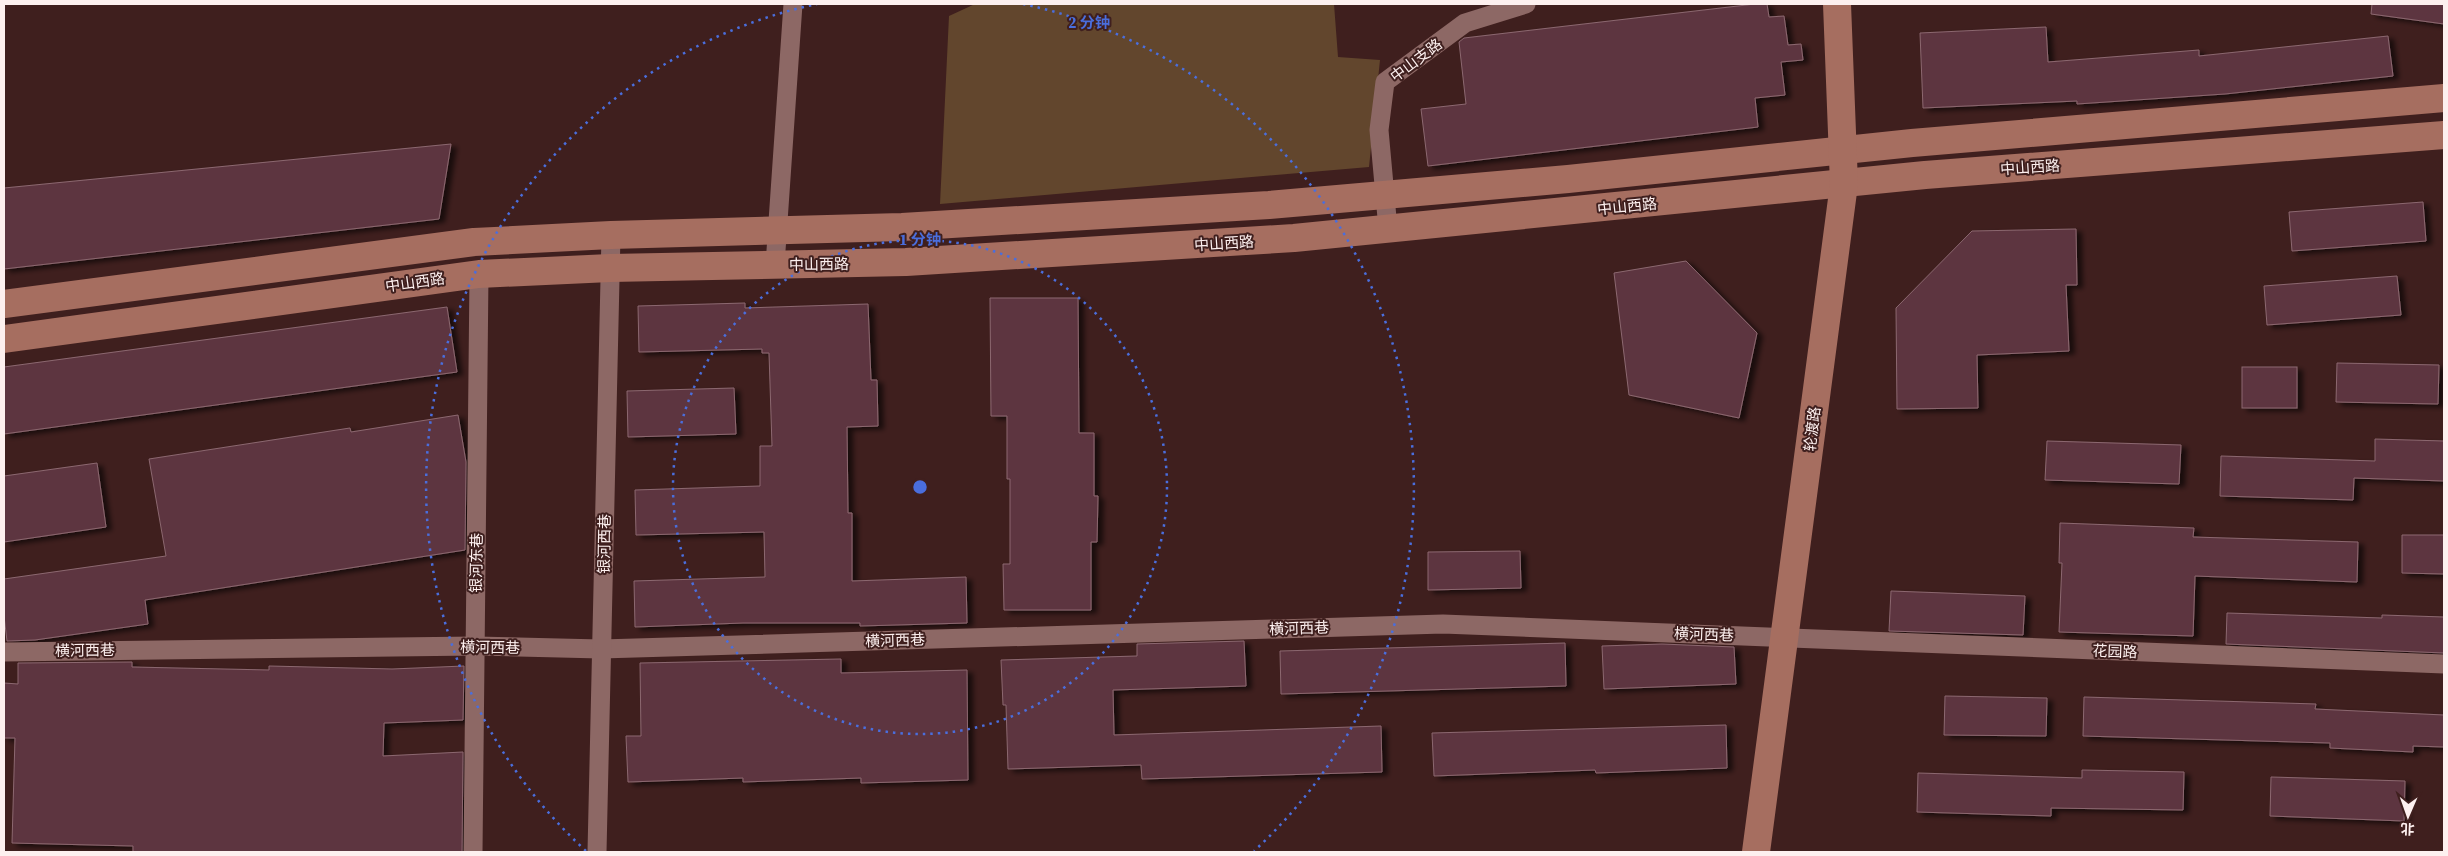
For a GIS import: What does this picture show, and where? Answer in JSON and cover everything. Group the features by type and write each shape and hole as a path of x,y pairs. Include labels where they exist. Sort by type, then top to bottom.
{"main road":[{"name":"轮渡路","path":"1756,852 1844,184 1837,4"},
{"path":"4,304 474,242 611,235 902,228 1269,205 1568,179 1844,150 2444,98"},
{"name":"中山西路","path":"4,339 479,274 610,268 926,261 1294,238 1925,175 2444,135"}],"street":[{"path":"775,265 793,4"},
{"name":"中山支路","path":"1388,229 1379,130 1385,82 1465,23 1526,4"},
{"name":"银河西巷","path":"597,852 611,235"},
{"name":"银河东巷","path":"473,852 479,274"},
{"name":"横河西巷","path":"4,652 475,646 601,649 1443,624 1785,637"},
{"name":"花园路","path":"1785,637 2444,664"}],"shaded area":[{"path":"975,4 1334,4 1338,57 1380,60 1369,167 940,204 949,16"}],"building":[{"path":"1767,4 1769,17 1784,16 1788,45 1801,44 1803,60 1781,62 1785,95 1755,98 1758,127 1428,166 1421,109 1466,104 1459,42 1464,38"},
{"path":"2372,4 2444,4 2444,24 2371,14"},
{"path":"2046,27 2048,62 2199,50 2199,56 2388,36 2393,76 2225,94 2077,104 2077,101 1923,108 1920,33"},
{"path":"451,144 439,219 4,269 4,188"},
{"path":"2423,202 2426,241 2292,251 2289,212"},
{"path":"2076,229 2077,285 2066,285 2069,351 1977,355 1978,408 1897,409 1896,308 1972,231"},
{"path":"1686,261 1757,333 1739,418 1629,395 1614,273"},
{"path":"2397,276 2401,315 2267,325 2264,286"},
{"path":"990,298 1078,298 1079,433 1094,433 1094,496 1098,496 1097,542 1091,542 1091,610 1004,610 1003,564 1010,564 1010,479 1007,479 1007,416 991,416"},
{"path":"745,303 745,308 868,304 871,380 877,380 878,426 847,427 848,513 852,513 852,581 966,577 967,623 860,626 860,623 743,623 635,627 634,581 765,577 764,532 636,535 635,490 760,486 760,446 772,446 769,353 762,353 762,349 639,352 638,306"},
{"path":"447,307 457,372 4,434 4,367"},
{"path":"2337,363 2439,365 2438,404 2336,402"},
{"path":"2242,367 2297,367 2297,408 2242,408"},
{"path":"734,388 736,434 628,437 627,391"},
{"path":"458,415 466,462 465,550 145,600 148,624 35,640 7,641 4,616 4,579 166,556 149,459 350,428 351,432"},
{"path":"2375,439 2444,441 2444,481 2354,478 2353,500 2220,496 2221,456 2375,461"},
{"path":"2047,441 2181,445 2179,484 2045,480"},
{"path":"97,463 106,527 4,542 4,476"},
{"path":"2060,523 2194,528 2193,537 2358,542 2357,582 2195,576 2193,636 2059,632 2062,563 2059,563"},
{"path":"2402,535 2444,535 2444,574 2402,573"},
{"path":"1520,551 1521,588 1428,590 1428,552"},
{"path":"1891,591 2025,596 2023,635 1889,631"},
{"path":"2227,613 2382,618 2382,615 2444,617 2444,653 2226,644"},
{"path":"1244,641 1246,686 1113,690 1114,735 1381,726 1382,772 1142,779 1141,765 1008,769 1006,705 1003,705 1001,660 1137,656 1137,644"},
{"path":"1565,643 1566,686 1281,694 1280,651"},
{"path":"1662,644 1734,647 1736,684 1604,689 1602,646"},
{"path":"841,659 841,673 967,670 968,780 861,783 861,778 743,782 743,778 628,782 626,736 641,736 640,663"},
{"path":"132,662 132,667 269,670 269,666 392,669 464,666 463,720 384,723 383,756 463,752 462,852 133,852 133,846 12,843 15,738 4,738 4,683 18,684 18,663"},
{"path":"1945,696 2047,698 2046,736 1944,735"},
{"path":"2084,697 2316,704 2315,709 2444,715 2444,747 2413,746 2413,752 2330,748 2330,743 2083,736"},
{"path":"1726,725 1727,768 1596,773 1595,770 1434,776 1432,733"},
{"path":"2082,770 2184,772 2183,810 2051,808 2051,816 1917,812 1918,773 2082,778"},
{"path":"2271,777 2405,781 2404,821 2270,816"}]}
